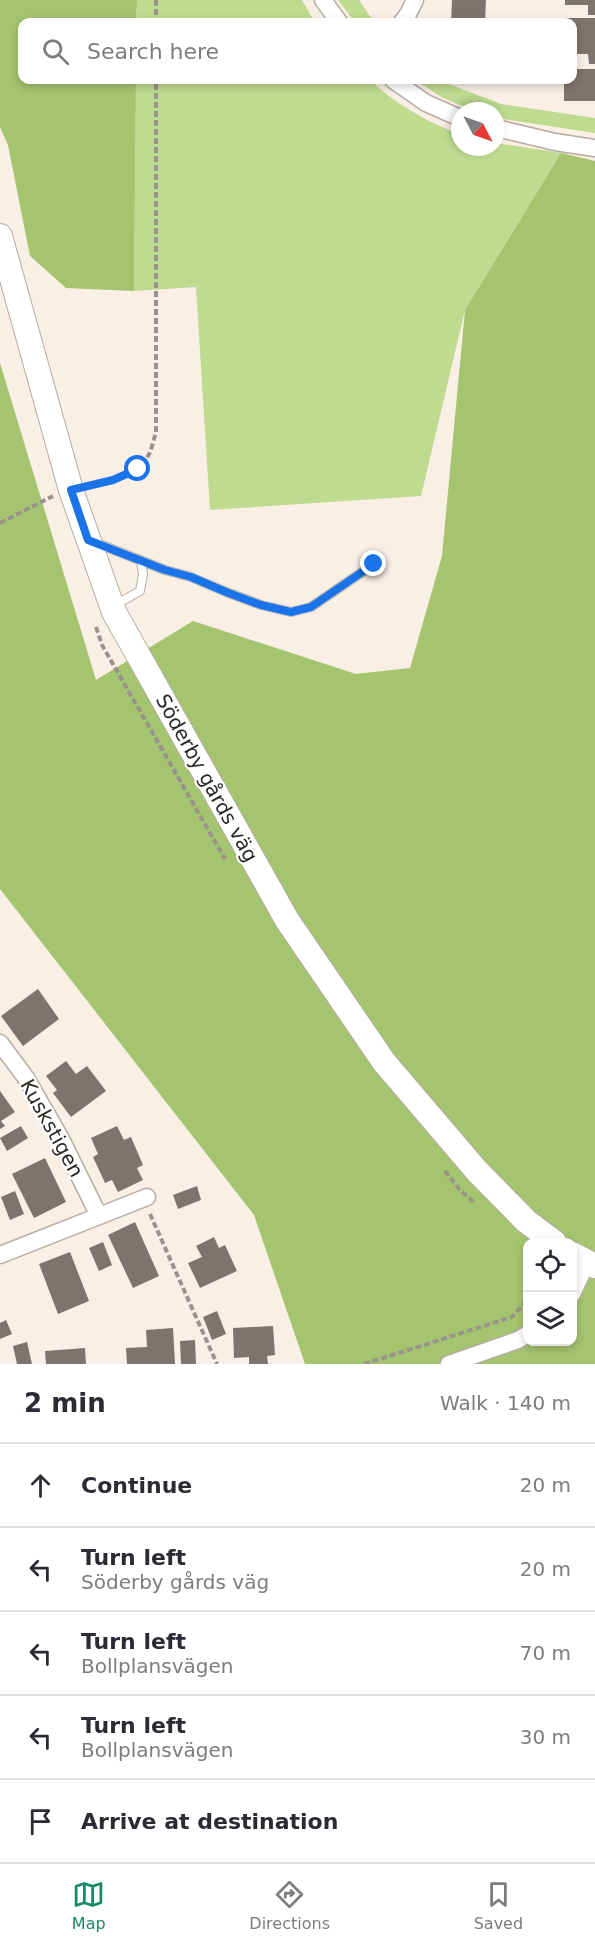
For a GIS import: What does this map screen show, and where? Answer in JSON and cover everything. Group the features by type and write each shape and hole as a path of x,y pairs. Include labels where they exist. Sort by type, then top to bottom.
{"main road":[{"name":"Söderby gårds väg","path":"0,236 71,490 112,606 287,920 384,1062 477,1171 526,1221 549,1238"}],"street":[{"path":"323,0 336,18"},
{"path":"404,18 415,0"},
{"path":"399,84 426,103 451,114"},
{"path":"505,130 555,142 595,148"},
{"name":"Kuskstigen","path":"0,1042 31,1086 61,1139 99,1216"},
{"path":"0,1255 143,1199"},
{"path":"574,1292 585,1261"},
{"path":"449,1364 523,1337"}],"lane":[{"path":"88,540 165,570 191,577 252,602 291,612 311,607 374,564"},
{"path":"112,606 140,591 143,574 141,561"}],"path":[{"path":"156,0 156,18"},
{"path":"0,523 51,497 113,480 138,469 149,455 156,433 156,84"},
{"path":"143,1199 217,1364"},
{"path":"364,1364 512,1317 523,1305"}],"green space":[{"path":"0,0 137,0 136,18 18,18 18,84 136,84 134,291 66,288 30,256 8,145 0,127"},
{"path":"137,0 302,0 313,18 136,18"},
{"path":"338,0 359,0 371,18 352,18"},
{"path":"136,84 375,84 412,112 451,130 451,156 505,156 505,144 561,153 465,310 421,496 210,510 196,287 134,291"},
{"path":"421,84 448,84 496,102 453,102"},
{"path":"505,105 595,118 595,133 505,119"},
{"path":"561,153 595,161 595,1364 305,1364 254,1215 0,889 0,363 96,680 193,621 356,674 410,668 442,556 465,310"}],"building":[{"path":"452,0 486,0 485,18 451,18"},
{"path":"565,0 595,0 595,15 588,15 588,5 565,5"},
{"path":"577,18 595,18 595,64 589,64 588,54 577,54"},
{"path":"577,69 595,69 595,101 564,101 564,84 577,84"},
{"path":"38,989 59,1019 23,1046 1,1016"},
{"path":"66,1061 76,1074 87,1066 106,1091 71,1117 53,1093 57,1090 46,1076"},
{"path":"0,1091 15,1112 1,1121 5,1126 0,1129"},
{"path":"21,1126 28,1138 7,1151 0,1138"},
{"path":"117,1126 124,1140 131,1137 143,1165 137,1168 143,1180 118,1192 112,1180 105,1183 93,1157 98,1154 91,1138"},
{"path":"45,1158 66,1202 34,1218 12,1174"},
{"path":"197,1186 201,1200 178,1209 173,1195"},
{"path":"15,1191 24,1214 10,1220 1,1197"},
{"path":"135,1222 159,1276 133,1288 108,1235"},
{"path":"214,1237 219,1248 225,1245 237,1271 200,1288 188,1263 202,1257 196,1246"},
{"path":"103,1242 112,1265 99,1271 89,1248"},
{"path":"70,1252 89,1301 58,1314 39,1264"},
{"path":"217,1311 226,1334 212,1340 203,1317"},
{"path":"6,1320 12,1334 0,1339 0,1323"},
{"path":"273,1326 275,1355 267,1356 268,1364 249,1364 249,1357 234,1358 233,1328"},
{"path":"173,1328 175,1364 127,1364 126,1348 147,1347 146,1330"},
{"path":"195,1340 196,1364 181,1364 180,1341"},
{"path":"27,1342 32,1364 17,1364 13,1346"},
{"path":"85,1348 86,1364 46,1364 45,1351"}],"route":[{"path":"138,469 113,480 71,490 88,540 261,605 291,612 311,607 374,564"}]}
